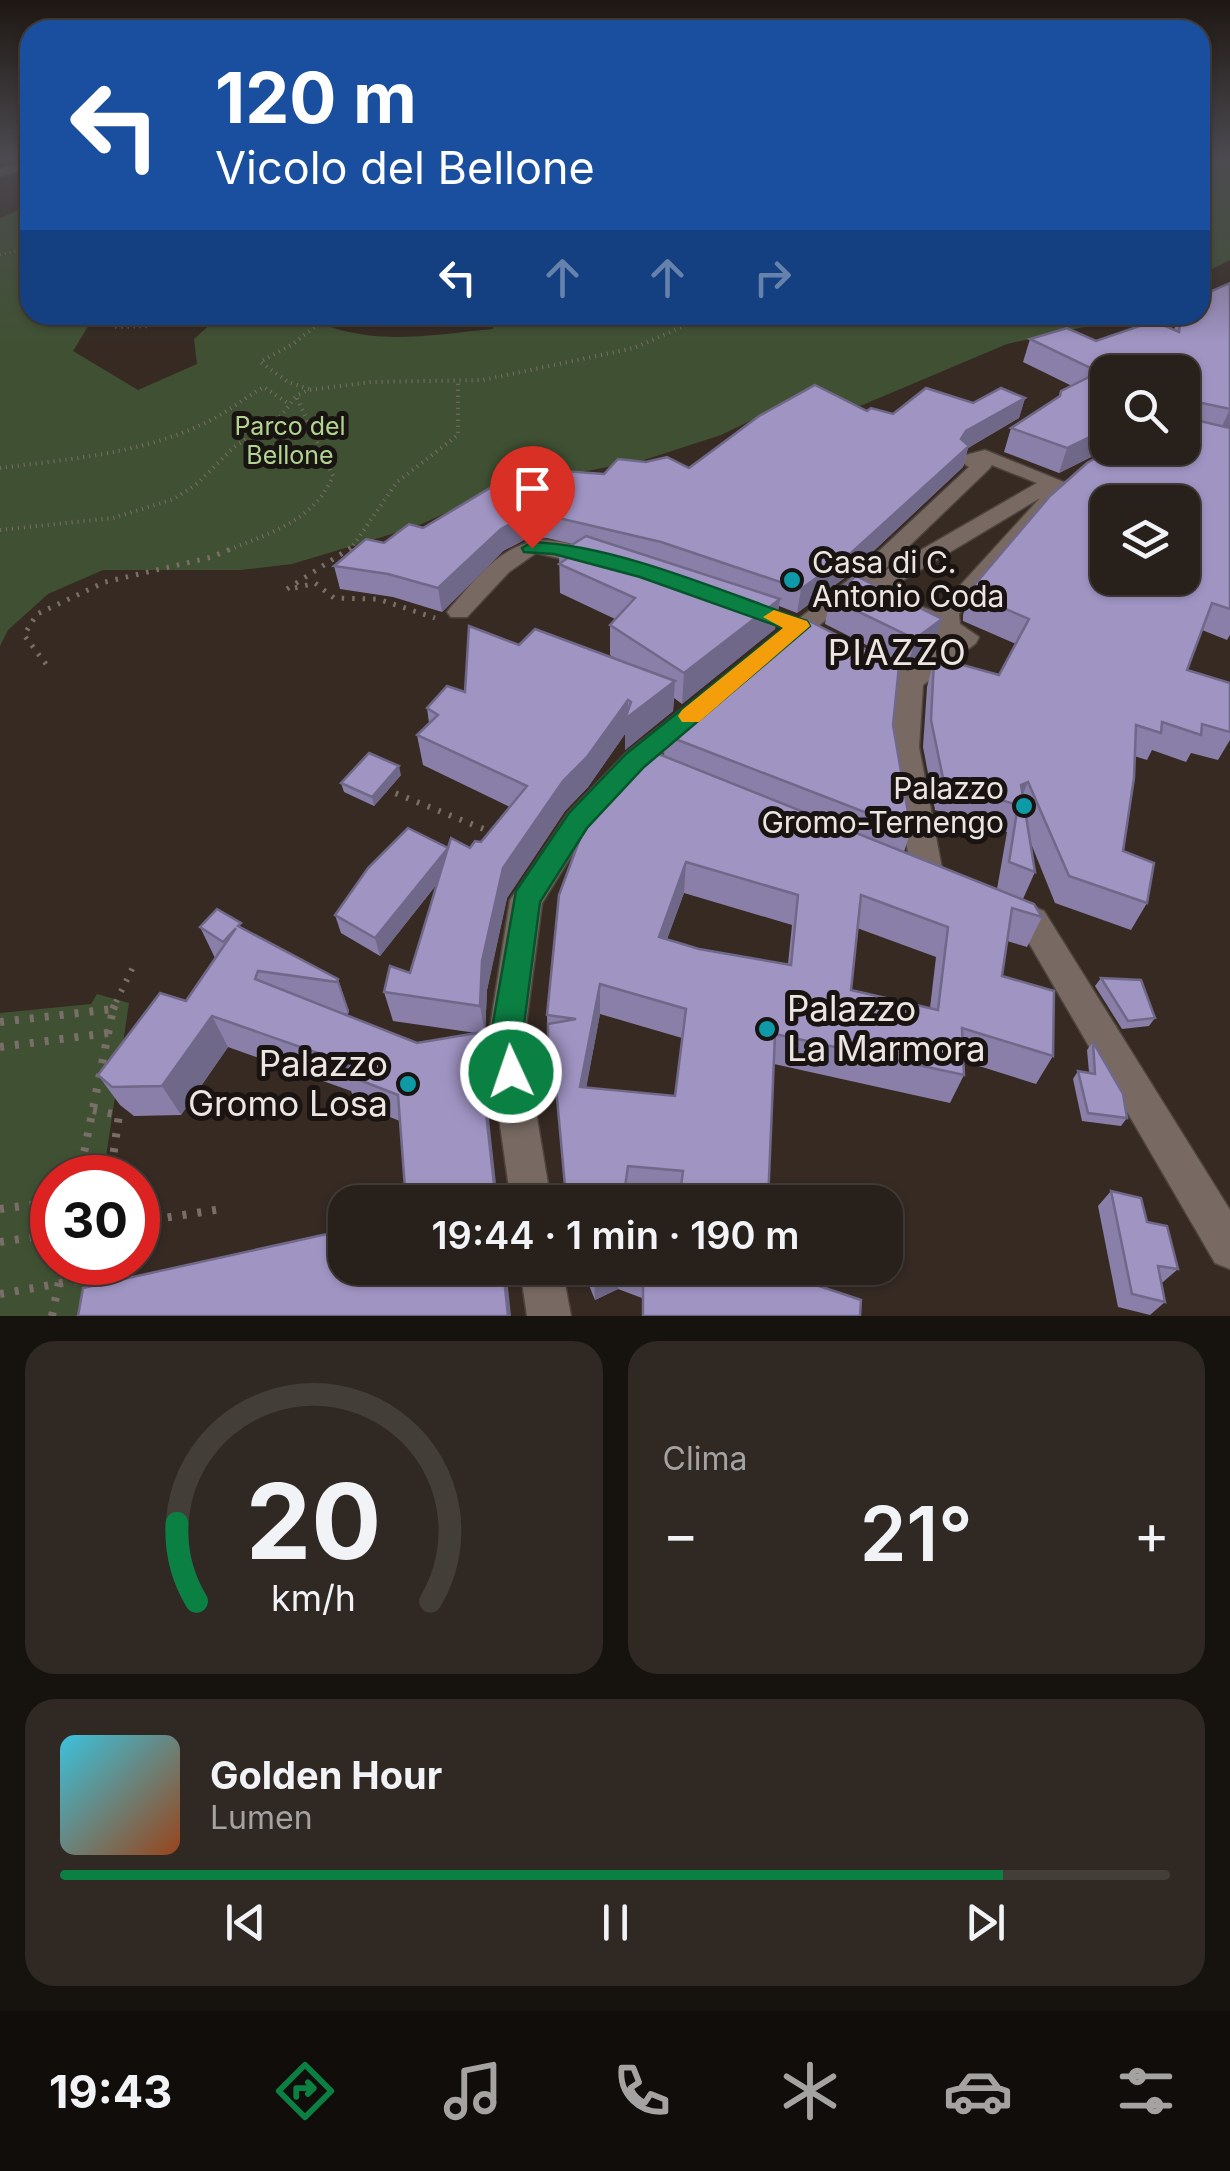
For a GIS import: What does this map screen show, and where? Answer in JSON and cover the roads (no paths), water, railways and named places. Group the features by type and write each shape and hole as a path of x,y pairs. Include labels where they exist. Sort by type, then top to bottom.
{"street":[{"path":"861,588 982,465 969,460 987,450 1052,486 1066,487 1032,515 947,614 958,632"},
{"path":"757,662 800,626 861,588 1088,470"},
{"path":"460,612 514,558 532,548 554,548 620,566"},
{"path":"861,588 958,632"},
{"path":"768,615 831,642"},
{"path":"928,878 905,747 910,682 958,632"},
{"path":"878,666 910,682"},
{"path":"528,1185 506,1040 526,900 578,821 635,761 712,699"},
{"path":"635,761 672,776"},
{"path":"892,864 1033,921 1230,1248"},
{"path":"544,1285 549,1316"}],"place":[{"name":"Casa di C. Antonio Coda","path":"792,580"},
{"name":"Palazzo Gromo-Ternengo","path":"1024,806"},
{"name":"Palazzo La Marmora","path":"767,1029"},
{"name":"Palazzo Gromo Losa","path":"408,1084"}],"district":[{"name":"PIAZZO","path":"898,653"}],"park label":[{"name":"Parco del Bellone","path":"290,440"}]}
